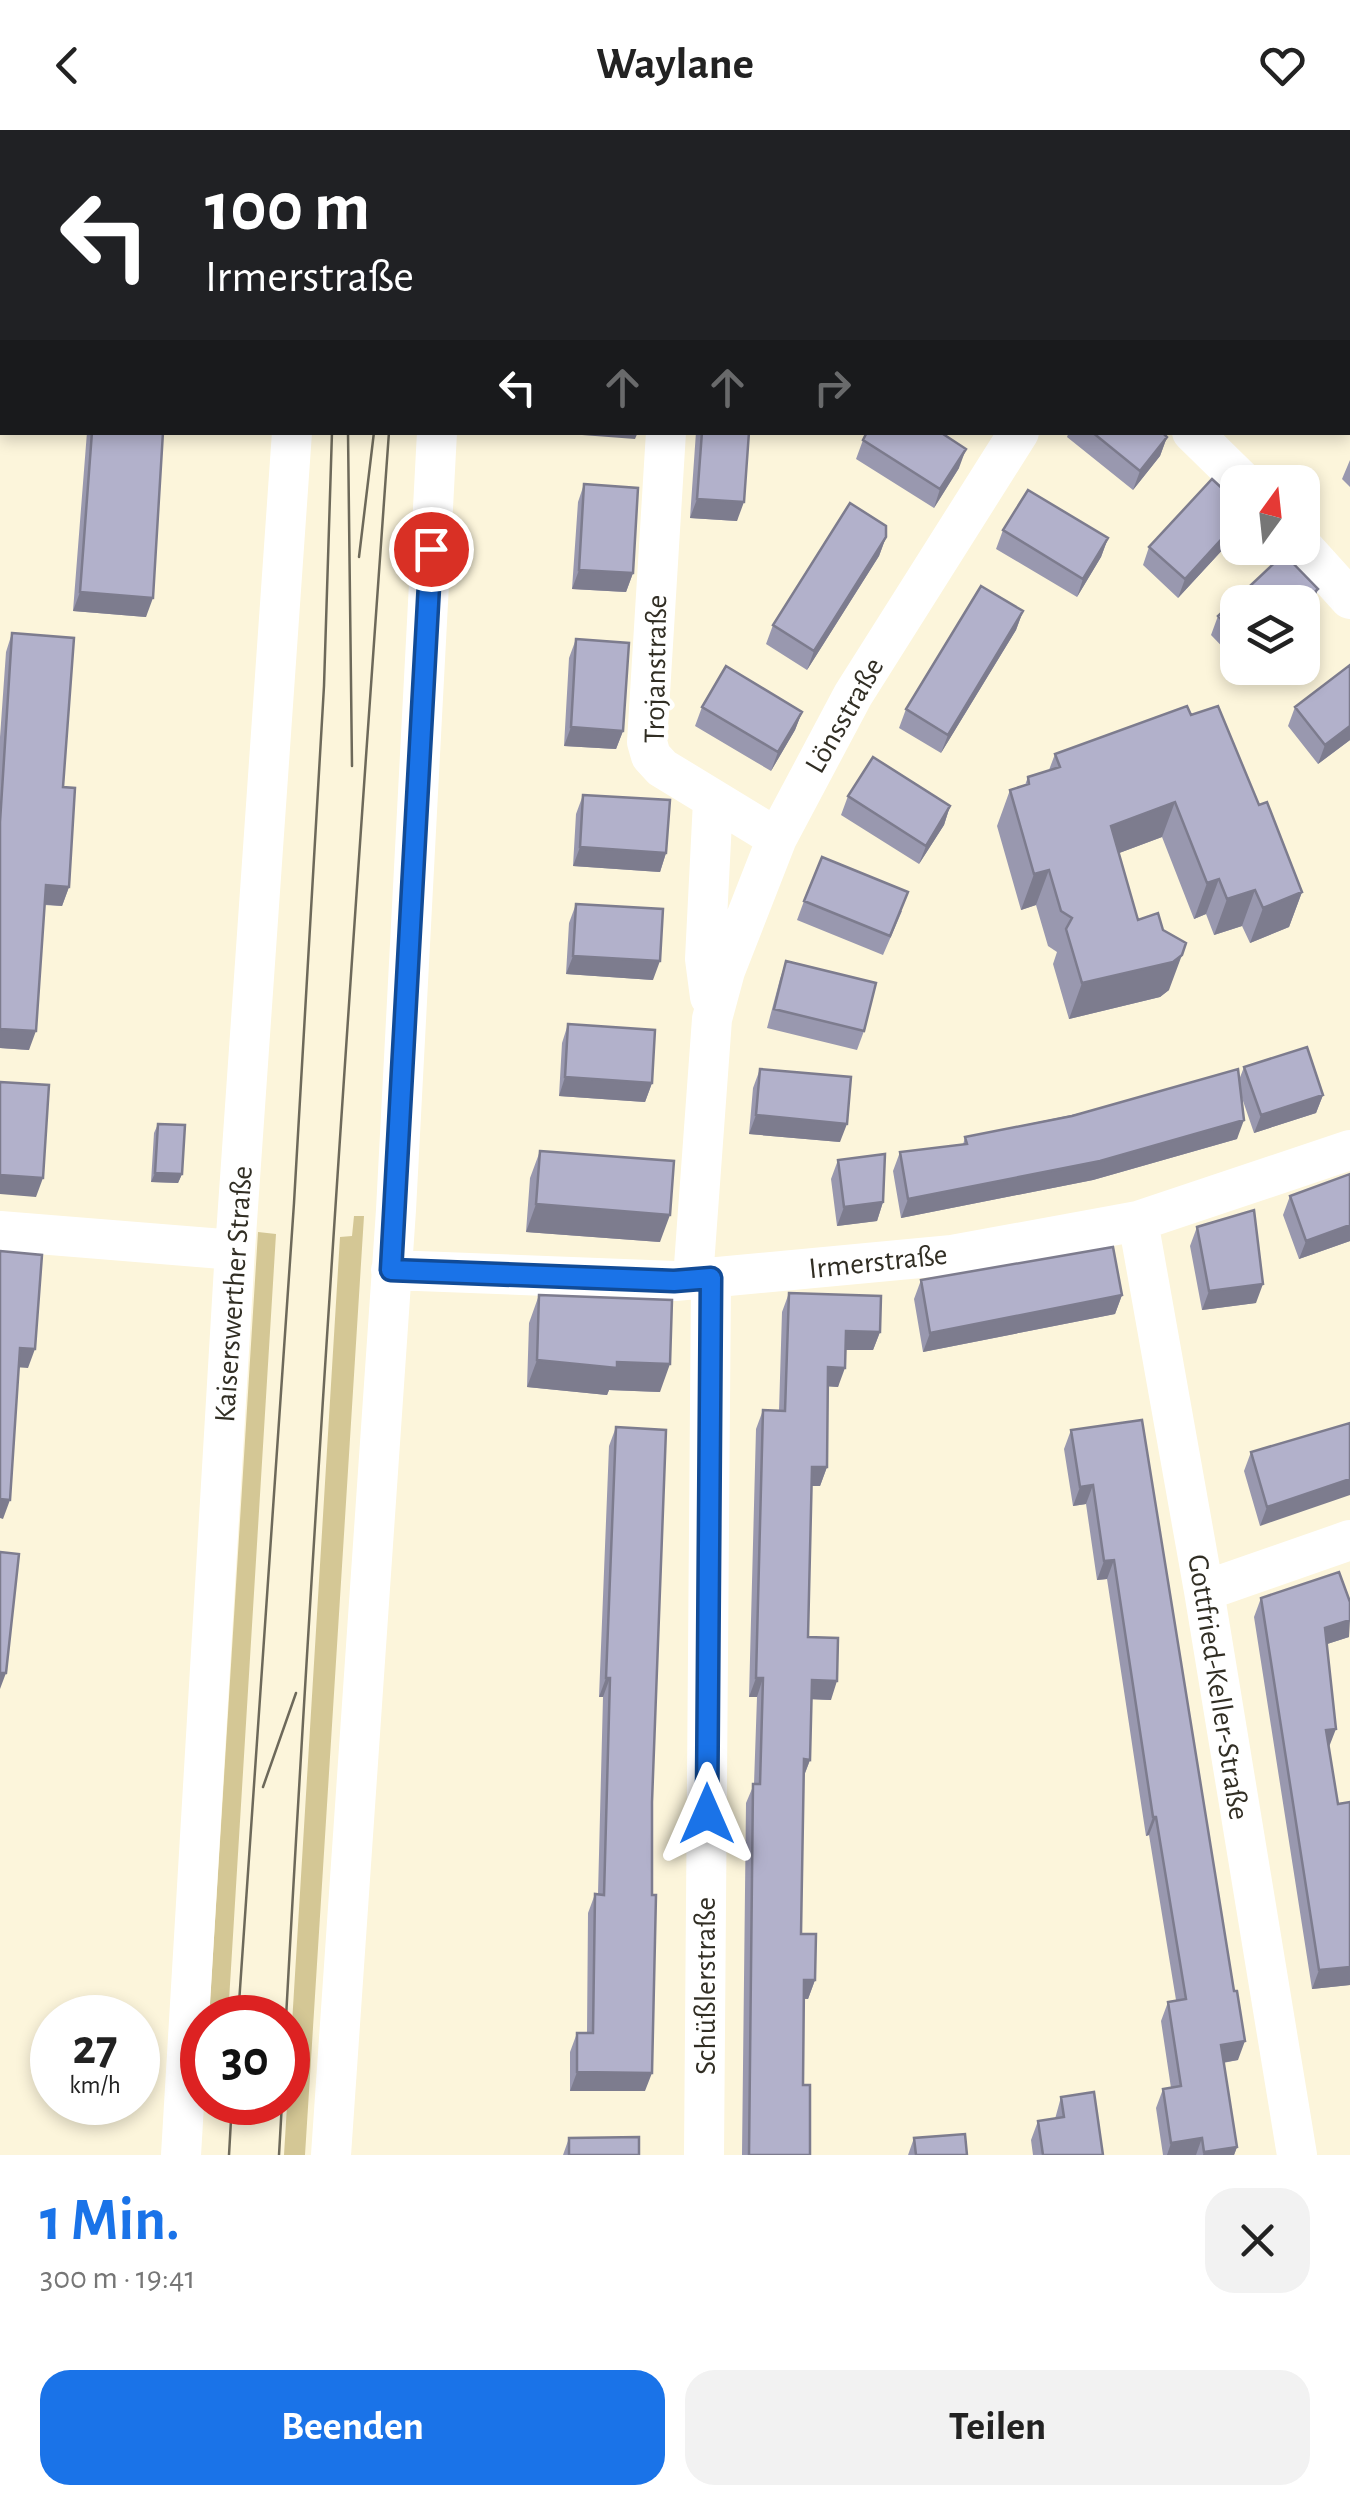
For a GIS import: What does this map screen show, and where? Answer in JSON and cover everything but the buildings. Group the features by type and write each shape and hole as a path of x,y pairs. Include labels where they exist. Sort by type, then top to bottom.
{"street":[{"name":"Kaiserswerther Straße","path":"181,2155 235,1250 292,435"},
{"path":"331,2155 391,1270 437,435"},
{"name":"Trojanstraße","path":"666,435 647,742 651,756 662,768 777,838"},
{"name":"Lönsstraße","path":"712,1019 725,971 777,838 852,696 1018,435"},
{"path":"1195,435 1226,465"},
{"path":"1319,565 1350,599"},
{"name":"Lönsstraße","path":"702,1278 712,1019 705,960 713,801"},
{"name":"Irmerstraße","path":"391,1270 702,1278 952,1255 1138,1220 1350,1150"},
{"name":"Gottfried-Keller-Straße","path":"1138,1220 1297,2155"},
{"path":"0,1231 235,1250"},
{"name":"Schüßlerstraße","path":"702,1278 704,2138"},
{"path":"1204,1591 1350,1540"}],"shaded area":[{"path":"354,1216 364,1216 310,2075 310,1995 294,1995 340,1237 352,1236"},
{"path":"258,1232 276,1234 229,1995 210,1995"},
{"path":"286,2125 307,2125 305,2155 284,2155"}],"tram line":[{"path":"240,1995 294,1203 324,686 332,435"},
{"path":"348,435 352,766"},
{"path":"359,557 374,435"},
{"path":"287,1995 334,1225 389,435"},
{"path":"263,1787 296,1693"},
{"path":"229,2155 231,2125"},
{"path":"279,2155 281,2125"}],"route":[{"path":"431,549 391,1270 674,1281 711,1278 707,1814"}]}
